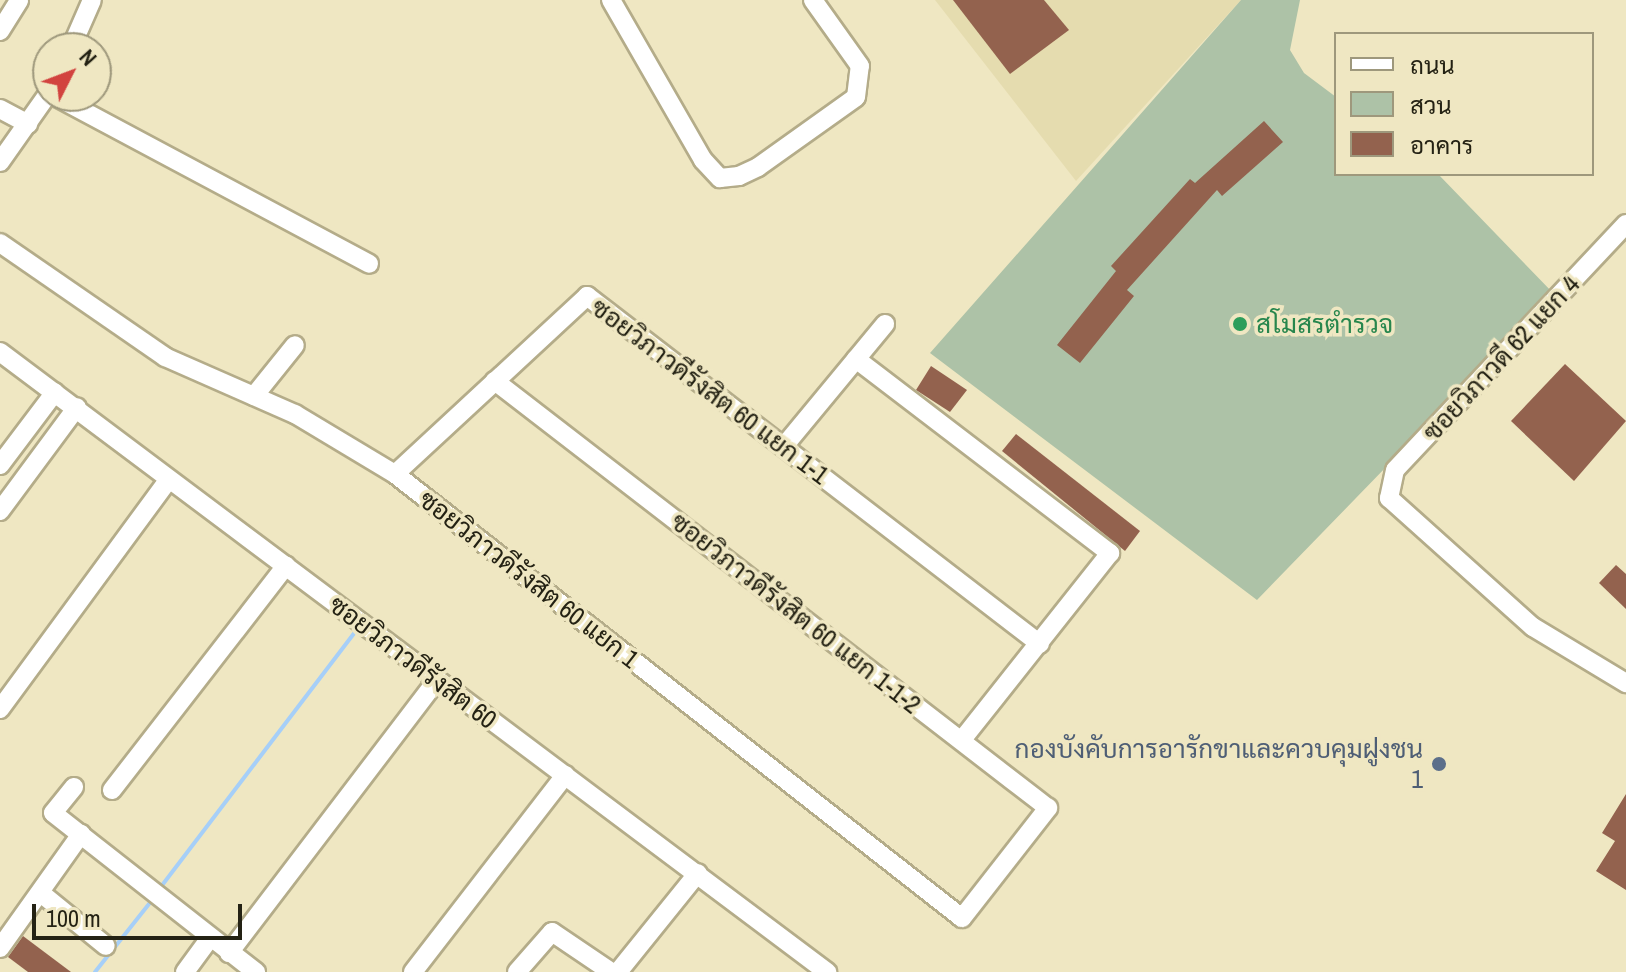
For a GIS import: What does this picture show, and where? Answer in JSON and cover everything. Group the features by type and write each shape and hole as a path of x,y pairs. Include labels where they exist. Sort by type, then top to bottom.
{"street":[{"path":"0,31 19,0"},
{"path":"78,32 92,0"},
{"path":"611,0 703,160 720,178 739,176 758,167 856,97 860,66 813,0"},
{"path":"0,109 28,124"},
{"path":"0,162 36,112"},
{"path":"85,112 369,264"},
{"name":"ซอยวิภาวดี 62 แยก 4","path":"1626,224 1395,470 1389,498 1533,627 1626,683"},
{"name":"ซอยวิภาวดีรังสิต 60 แยก 1","path":"0,243 165,357 295,414 395,474 962,918 1010,856"},
{"name":"ซอยวิภาวดีรังสิต 60 แยก 1-1","path":"395,474 587,296 785,445 1040,644"},
{"path":"785,445 885,324"},
{"path":"254,396 295,345"},
{"name":"ซอยวิภาวดีรังสิต 60","path":"0,352 827,972"},
{"path":"856,359 1110,553 962,740"},
{"name":"ซอยวิภาวดีรังสิต 60 แยก 1-1-2","path":"495,381 1048,808 1010,856"},
{"path":"0,465 55,392"},
{"path":"0,511 77,407"},
{"path":"0,709 169,479"},
{"path":"112,790 286,566"},
{"path":"229,953 437,680"},
{"path":"413,972 565,775"},
{"path":"74,787 53,813 256,972"},
{"path":"0,948 42,894 81,834"},
{"path":"618,972 698,873"},
{"path":"42,894 106,946"},
{"path":"517,972 552,932 611,972"},
{"path":"185,972 210,938"}],"shaded area":[{"path":"935,0 1241,0 1076,181"}],"green space":[{"name":"สโมสรตำรวจ","path":"1241,0 1300,0 1290,50 1304,73 1334,96 1334,176 1440,176 1554,294 1257,600 930,353"}],"building":[{"path":"953,0 1044,0 1069,30 1010,74"},
{"path":"1264,121 1283,142 1222,196 1217,190 1127,290 1134,296 1080,363 1057,345 1116,271 1111,266 1190,179 1195,183"},
{"path":"1565,364 1626,421 1574,481 1511,421"},
{"path":"931,366 967,390 950,412 916,390"},
{"path":"1016,434 1140,531 1125,551 1002,451"},
{"path":"1616,565 1626,574 1626,609 1599,583"},
{"path":"1626,794 1626,890 1596,871 1615,841 1602,833"},
{"path":"23,936 71,972 28,972 8,957"}],"waterway":[{"path":"160,888 354,633"},
{"path":"95,972 152,900"}],"place":[{"name":"สโมสรตำรวจ","path":"1240,324"},
{"name":"กองบังคับการอารักขาและควบคุมฝูงชน 1","path":"1439,764"}]}
